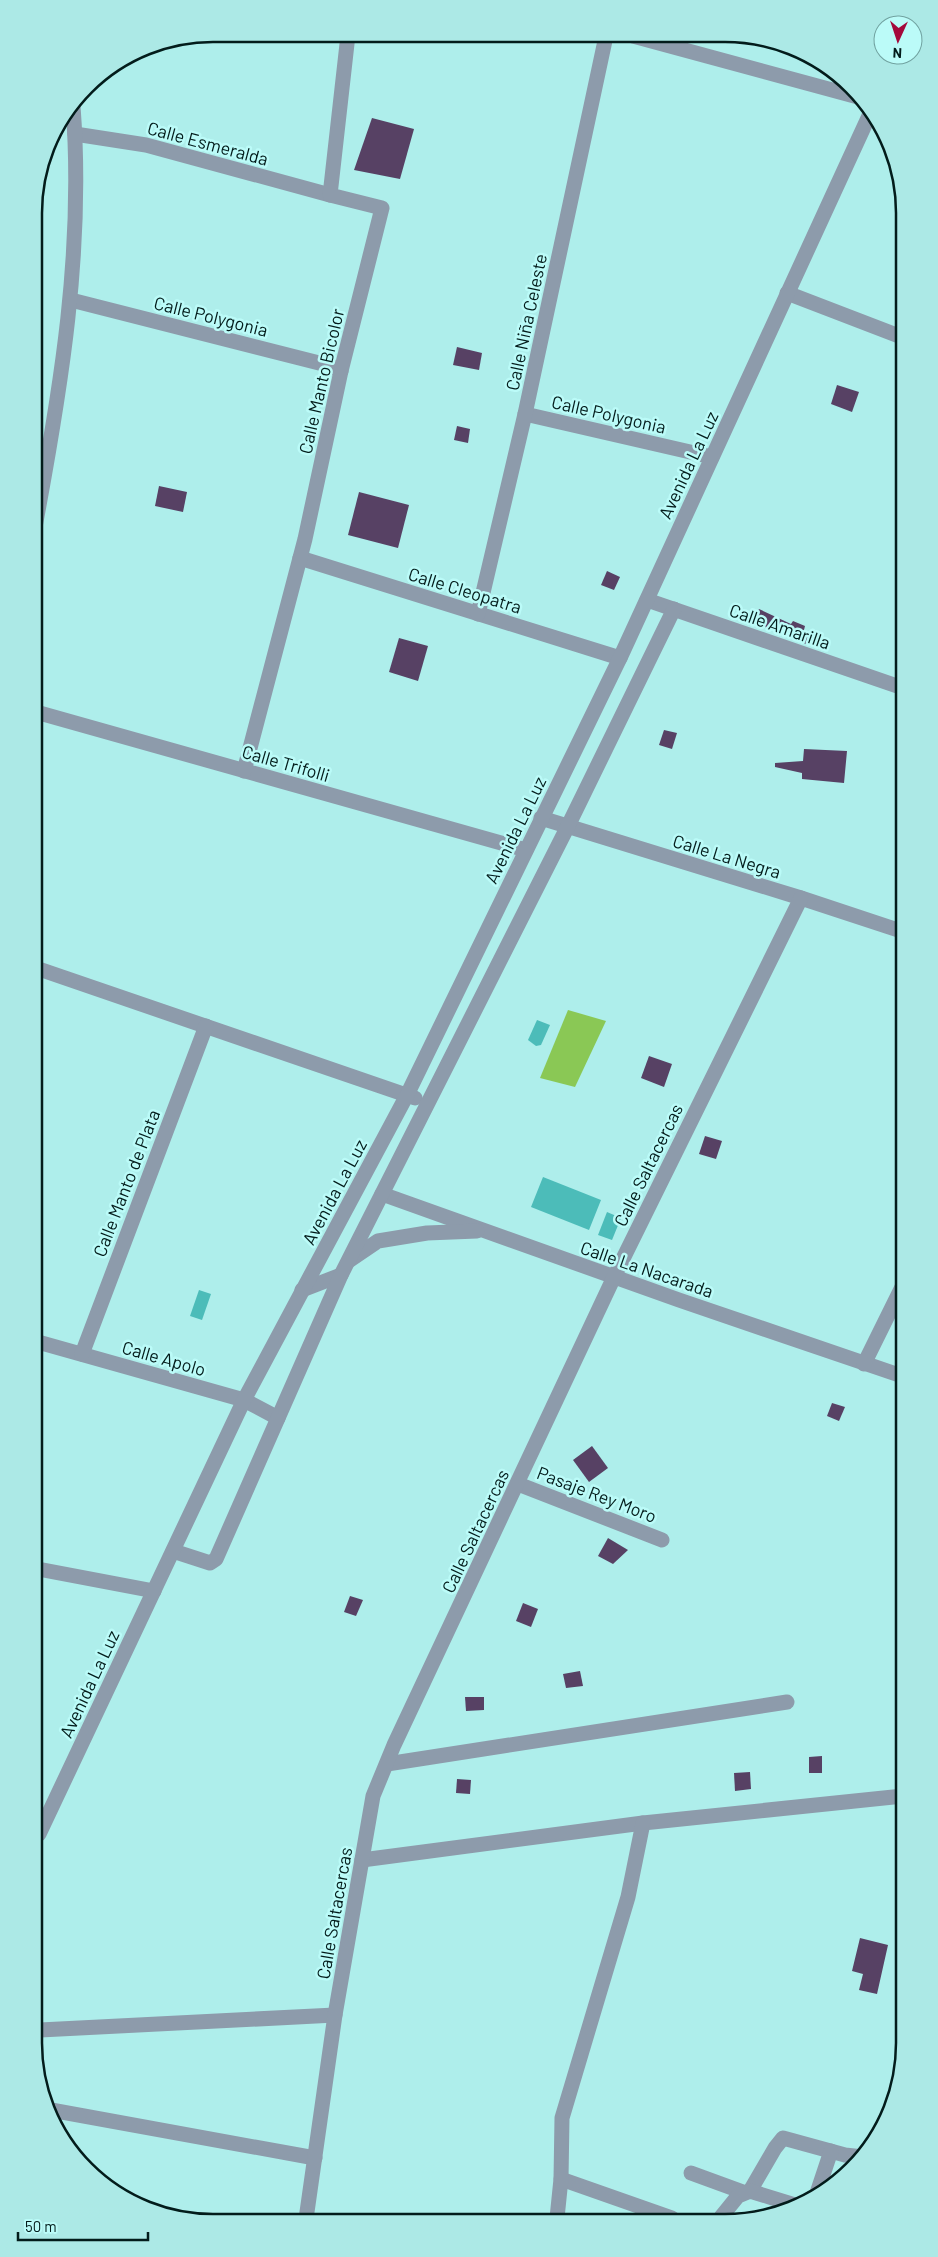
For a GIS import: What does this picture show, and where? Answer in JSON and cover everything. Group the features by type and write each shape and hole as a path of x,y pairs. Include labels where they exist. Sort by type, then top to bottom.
{"street":[{"path":"330,195 347,42"},
{"name":"Calle Niña Celeste","path":"478,614 526,414 605,42"},
{"path":"655,42 848,94"},
{"path":"43,484 64,367 71,300 76,211 74,114"},
{"name":"Avenida La Luz","path":"42,1827 244,1400 407,1095 620,658 867,119"},
{"name":"Calle Esmeralda","path":"75,134 146,146 330,195"},
{"name":"Calle Manto Bicolor","path":"244,771 306,539 341,371 382,208 330,195"},
{"path":"787,293 896,335"},
{"name":"Calle Polygonia","path":"71,300 331,366 341,371"},
{"name":"Calle Polygonia","path":"526,414 712,457"},
{"name":"Calle Cleopatra","path":"300,558 620,658"},
{"name":"Calle Amarilla","path":"647,600 896,686"},
{"path":"172,1551 210,1563 216,1558 344,1269 568,826 674,609"},
{"name":"Calle Trifolli","path":"43,714 526,850"},
{"name":"Calle La Negra","path":"542,818 801,898 896,930"},
{"name":"Calle Saltacercas","path":"307,2214 335,2015 373,1796 388,1764 394,1745 614,1277 801,898"},
{"path":"43,970 428,1103"},
{"name":"Calle Manto de Plata","path":"82,1354 206,1026"},
{"name":"Calle La Nacarada","path":"382,1194 614,1277 895,1374"},
{"path":"302,1290 344,1269 378,1241 427,1233 484,1230"},
{"path":"864,1364 895,1300"},
{"name":"Calle Apolo","path":"42,1343 244,1400 278,1418"},
{"name":"Pasaje Rey Moro","path":"518,1484 662,1540"},
{"path":"42,1570 154,1591"},
{"path":"388,1764 787,1702"},
{"path":"362,1860 642,1823 895,1797"},
{"path":"557,2214 561,2179 562,2118 628,1897 642,1823"},
{"path":"42,2030 335,2015"},
{"path":"56,2111 315,2158"},
{"path":"723,2214 738,2196 746,2191 783,2138 831,2152 853,2156"},
{"path":"820,2185 831,2152"},
{"path":"691,2173 787,2203"},
{"path":"561,2179 661,2214"}],"green space":[{"path":"568,1010 606,1021 575,1087 540,1078"}],"water":[{"path":"537,1020 550,1025 541,1045 536,1046 528,1040"},
{"path":"543,1177 601,1200 589,1230 531,1207"},
{"path":"607,1212 621,1218 612,1240 598,1235"},
{"path":"199,1290 211,1294 202,1320 190,1316"}],"building":[{"path":"372,118 414,129 400,179 354,170"},
{"path":"457,347 482,353 479,370 453,365"},
{"path":"837,385 859,392 852,412 831,404"},
{"path":"457,426 470,429 468,443 454,440"},
{"path":"159,486 187,492 183,512 155,506"},
{"path":"359,492 409,505 398,548 348,535"},
{"path":"607,571 620,577 614,590 601,585"},
{"path":"759,609 791,624 793,621 805,626 804,630 811,633 806,644 753,622"},
{"path":"399,638 428,646 418,681 389,672"},
{"path":"664,730 677,733 672,749 659,745"},
{"path":"804,749 847,751 844,783 802,779 802,773 775,767 775,763 803,761"},
{"path":"649,1056 672,1064 664,1087 641,1078"},
{"path":"705,1136 722,1141 716,1159 699,1154"},
{"path":"832,1403 845,1407 839,1421 827,1416"},
{"path":"592,1446 608,1468 589,1482 573,1460"},
{"path":"608,1538 628,1550 613,1564 598,1556"},
{"path":"350,1596 363,1600 356,1616 344,1612"},
{"path":"523,1603 538,1609 531,1627 516,1621"},
{"path":"580,1671 583,1686 566,1688 563,1674"},
{"path":"465,1697 484,1697 484,1710 466,1711"},
{"path":"822,1756 822,1773 809,1773 809,1757"},
{"path":"750,1772 751,1789 735,1791 734,1773"},
{"path":"457,1779 471,1780 470,1794 456,1793"},
{"path":"860,1938 888,1945 877,1994 859,1990 863,1974 852,1971"}]}
